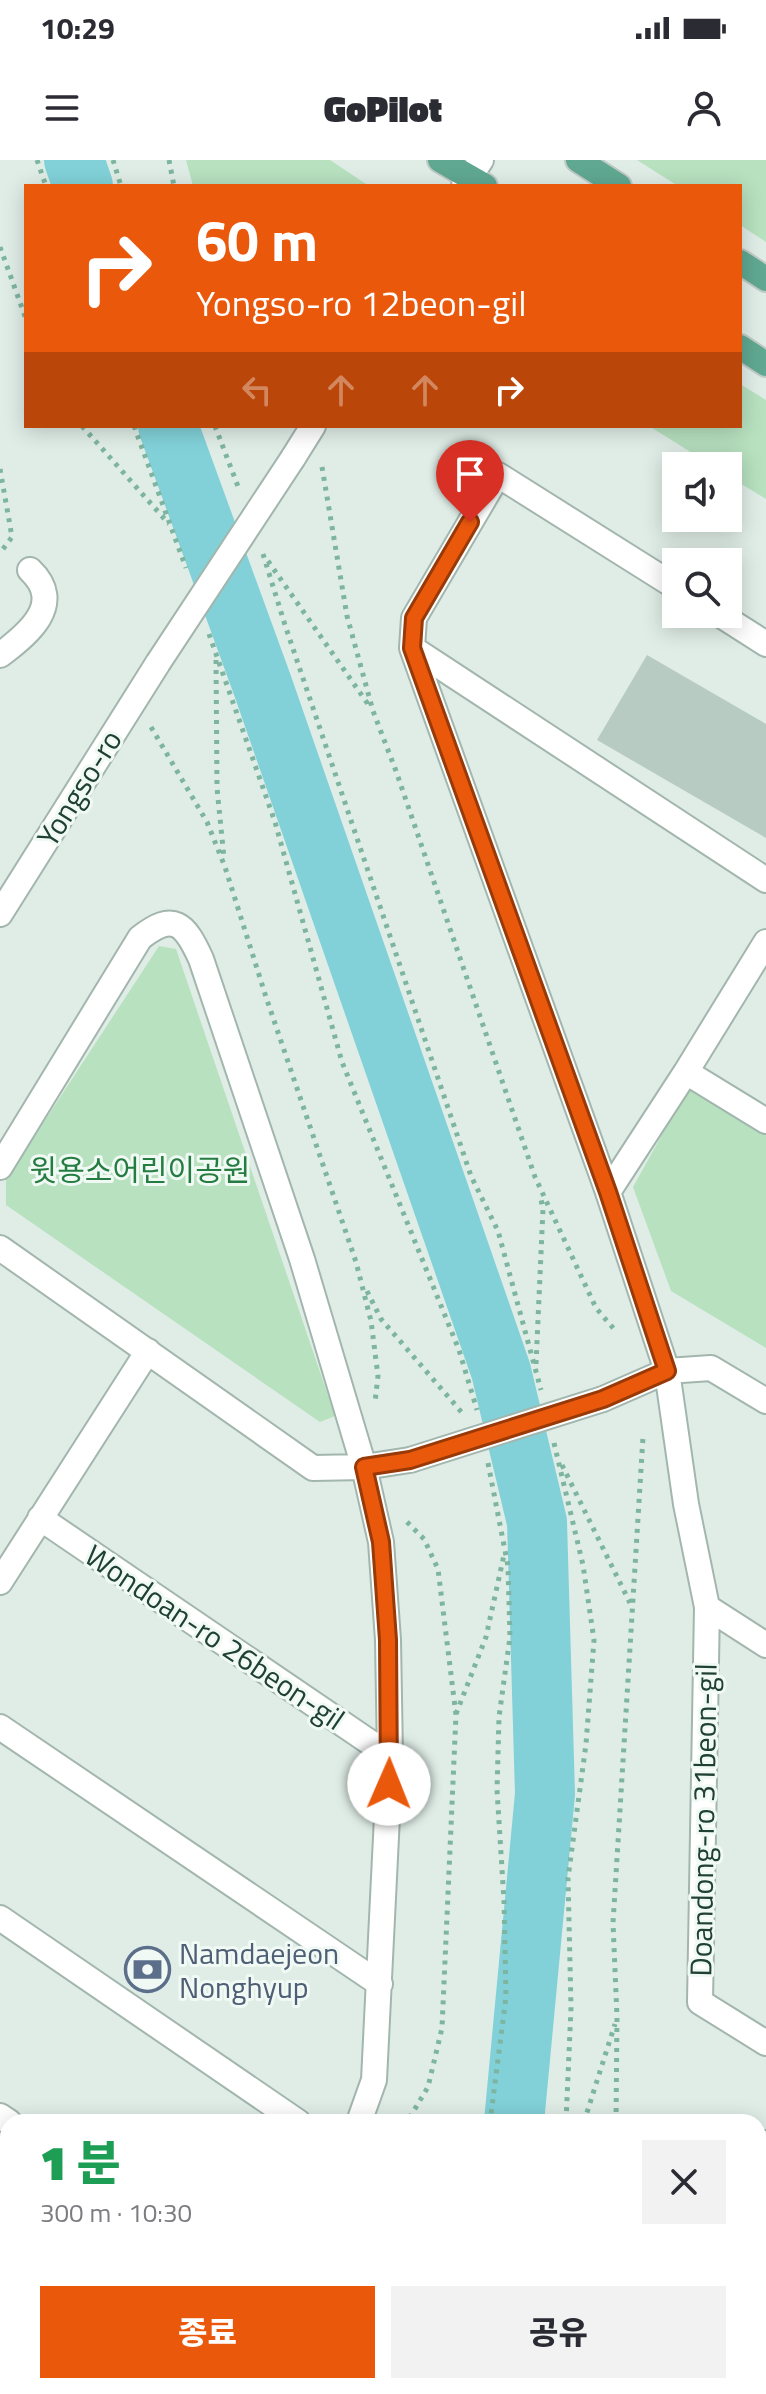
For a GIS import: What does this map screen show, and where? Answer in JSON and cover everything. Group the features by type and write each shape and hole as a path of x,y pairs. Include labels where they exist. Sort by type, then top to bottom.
{"main road":[{"path":"440,160 475,177"},
{"path":"578,160 616,184"},
{"path":"742,263 766,279"}],"street":[{"name":"Yongso-ro","path":"0,914 158,663 312,428"},
{"path":"662,578 498,475 414,618 412,648 766,880"},
{"path":"0,655 24,637 42,616 44,597 39,579 30,570"},
{"path":"741,628 766,644"},
{"name":"Doandong-ro 31beon-gil","path":"412,648 608,1192 667,1371 686,1504 707,1607 700,2002 766,2043"},
{"name":"Wondoan-ro 26beon-gil","path":"0,1167 140,938 156,925 171,922 184,928 201,959 302,1259 364,1467 381,1542 388,1640 390,1756 374,2080 362,2114"},
{"path":"608,1192 766,942"},
{"path":"686,1072 766,1121"},
{"path":"0,1248 313,1468 364,1467 410,1460 603,1399 667,1371 711,1368 766,1401"},
{"path":"0,1582 148,1351"},
{"name":"Wondoan-ro 26beon-gil","path":"40,1518 390,1756"},
{"name":"Doandong-ro 31beon-gil","path":"707,1607 766,1645"},
{"path":"0,1727 380,1984"},
{"path":"0,1918 286,2114"}],"path":[{"path":"37,160 45,184"},
{"path":"113,160 120,184"},
{"path":"169,160 174,184"},
{"path":"0,247 24,313"},
{"path":"84,428 172,528"},
{"path":"135,428 187,570"},
{"path":"216,428 241,495"},
{"path":"320,457 347,616 373,711 535,1177 543,1209 536,1369"},
{"path":"0,469 12,537 0,553"},
{"path":"373,711 287,592 263,553 471,1176 498,1231 543,1397"},
{"path":"206,627 275,822 342,1062 459,1350 480,1419"},
{"path":"216,655 217,788 225,867"},
{"path":"150,726 207,822 225,867 361,1279 371,1321 378,1376 375,1408 353,1430"},
{"path":"535,1177 596,1308 614,1329"},
{"path":"361,1279 381,1319 473,1424"},
{"path":"616,2114 617,2017 613,1923 643,1437"},
{"path":"553,1440 583,1565 594,1640 586,1744 568,1878 571,2008 566,2114"},
{"path":"556,1454 631,1603"},
{"path":"487,1455 508,1566 510,1637 499,1717 497,1790 506,1997 491,2114"},
{"path":"404,1519 424,1539 438,1569 456,1715 442,2028 428,2087 412,2114"},
{"path":"456,1715 486,1637 505,1550"},
{"path":"587,2114 617,2017"}],"green space":[{"path":"186,160 330,160 366,184 192,184"},
{"path":"637,160 766,160 766,242 742,226 742,184 675,184"},
{"path":"742,385 766,400 766,499 742,484 742,452 691,452 652,428 742,428"},
{"name":"윗용소어린이공원","path":"159,946 176,949 335,1416 320,1422 6,1205 6,1180"},
{"path":"688,1088 701,1091 766,1130 766,1348 671,1291 633,1187"}],"building":[{"path":"647,655 766,724 766,838 597,740"}],"waterway":[{"path":"74,160 82,184"},
{"path":"169,428 262,684 501,1371 537,1522 545,1794 515,2114"}],"place":[{"name":"Namdaejeon Nonghyup","path":"148,1970"}],"route":[{"path":"389,1784 388,1640 381,1542 364,1467 410,1460 603,1399 667,1371 608,1192 412,648 414,618 470,522"}]}
